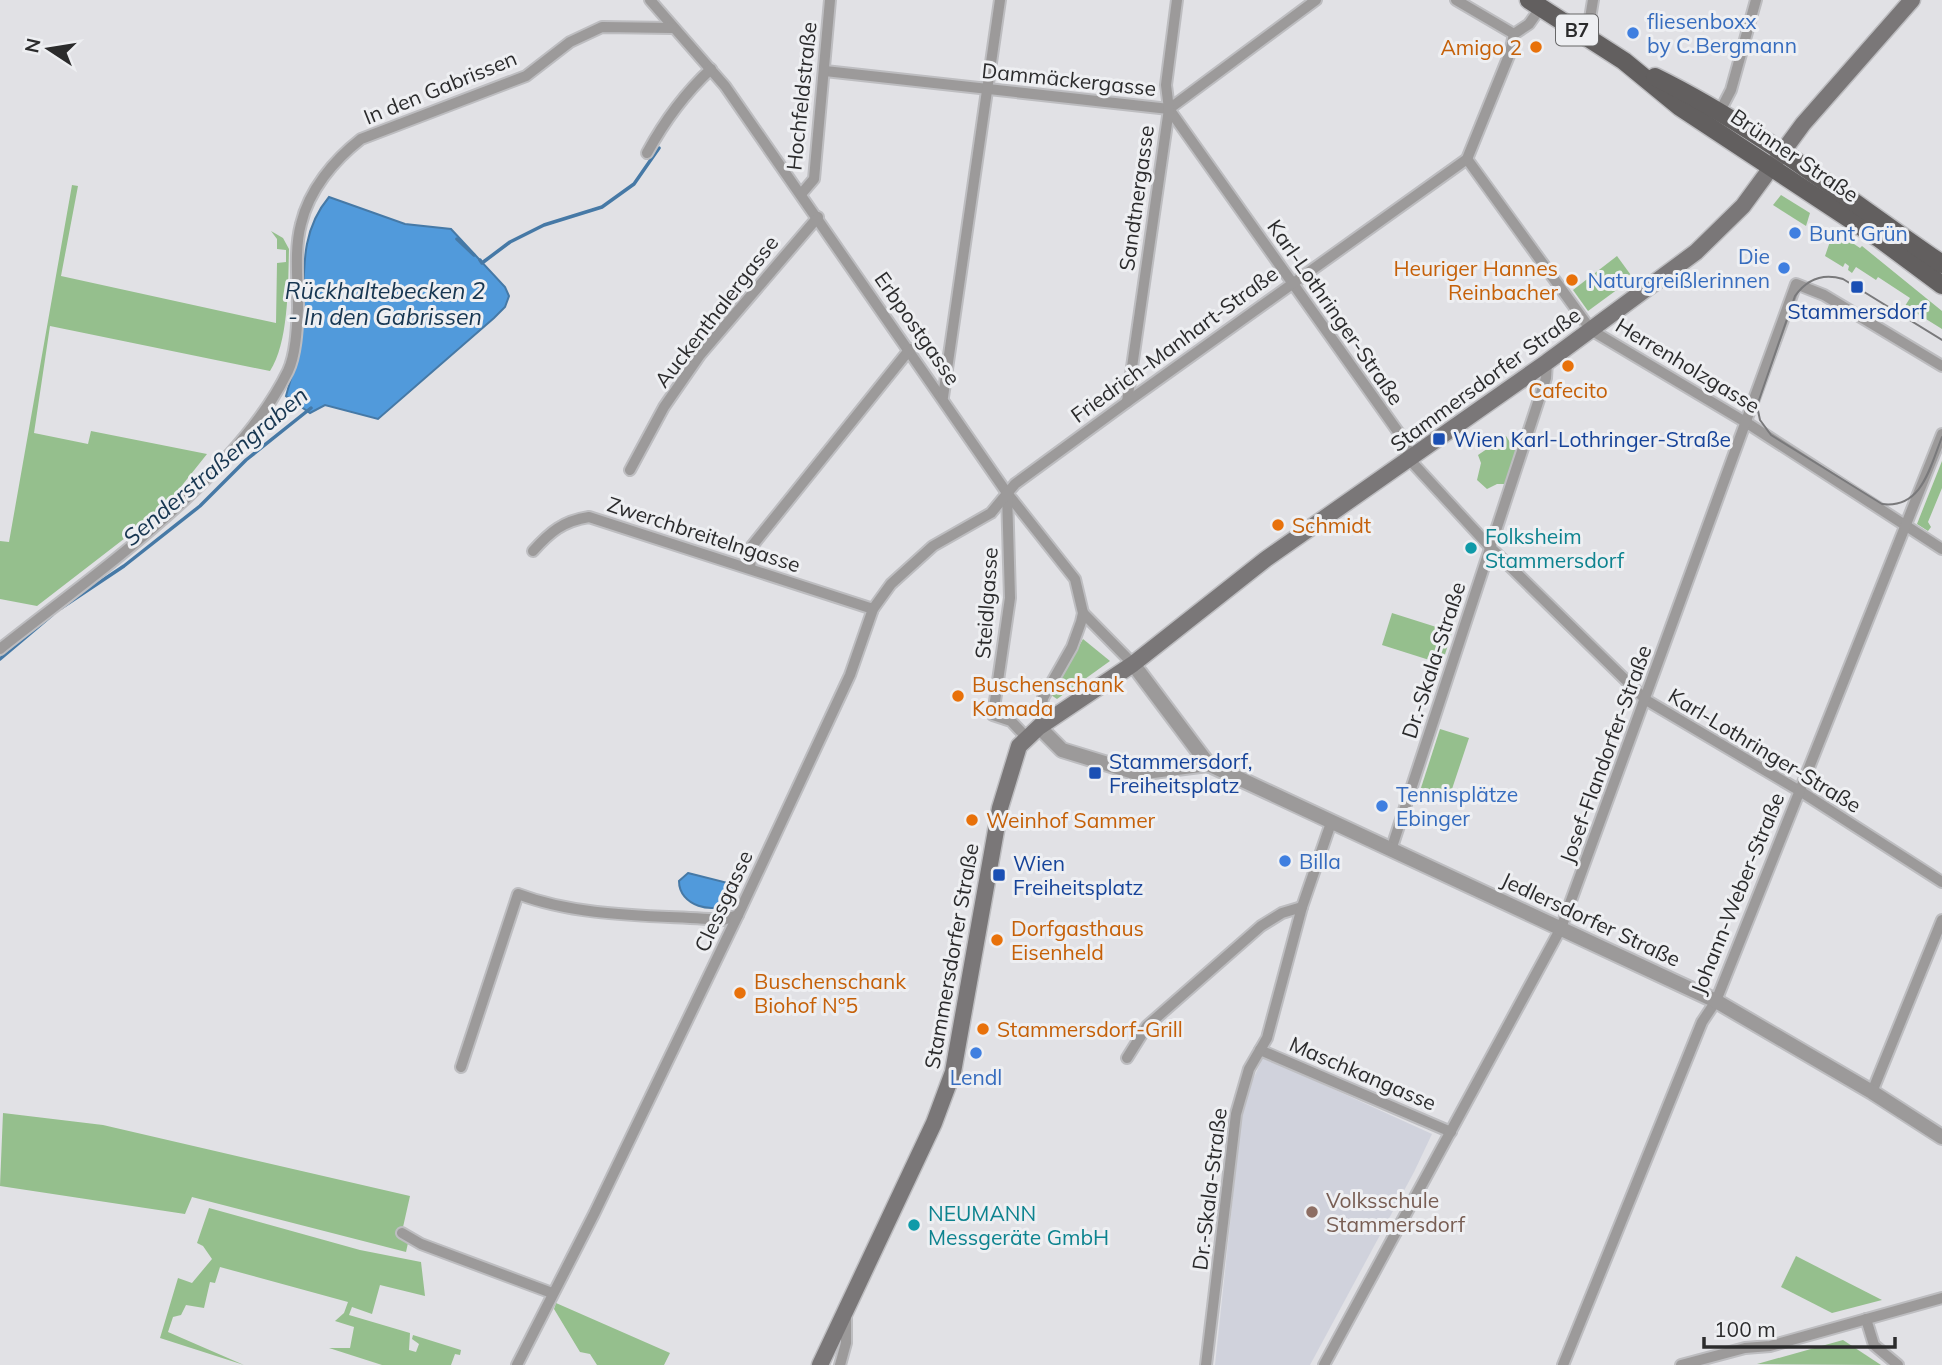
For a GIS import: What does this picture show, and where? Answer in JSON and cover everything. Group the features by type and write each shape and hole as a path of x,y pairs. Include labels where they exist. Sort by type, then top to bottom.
{"main road":[{"name":"Stammersdorfer Straße","path":"820,1365 934,1123 953,1072 1000,808 1019,746 1033,733 1133,664 1266,559 1547,362 1696,252 1743,206 1782,152 1912,0"},
{"name":"Brünner Straße","path":"1535,4 1624,61 1688,93 1782,152 1942,264"},
{"name":"Brünner Straße","path":"1624,61 1680,107 1880,239 1942,285"}],"street":[{"name":"Erbpostgasse","path":"650,0 711,69 802,193 1007,493 1075,579 1083,613"},
{"name":"Hochfeldstraße","path":"802,193 814,179 830,0"},
{"path":"943,397 1000,0"},
{"name":"Sandtnergasse","path":"1127,402 1169,109 1166,86 1177,0"},
{"name":"Dammäckergasse","path":"825,71 1169,109 1316,0"},
{"path":"1456,0 1514,34"},
{"path":"1587,37 1593,0"},
{"path":"1719,113 1731,90 1756,0"},
{"path":"1467,159 1510,53 1514,34 1529,24 1535,4"},
{"name":"In den Gabrissen","path":"0,649 162,519 223,461 258,416 289,369 297,324 301,222 325,174 341,155 361,139 526,76 570,42 602,27 672,28"},
{"path":"647,153 669,113 679,106 694,84 711,69"},
{"name":"Karl-Lothringer-Straße","path":"1169,109 1406,443 1409,459 1490,547 1646,700 1800,791 1942,883"},
{"name":"Friedrich-Manhart-Straße","path":"1007,493 1127,402 1467,159"},
{"name":"Herrenholzgasse","path":"1467,159 1591,330 1747,423 1942,549"},
{"name":"Auckenthalergasse","path":"630,470 664,407 700,355 818,217"},
{"name":"Josef-Flandorfer-Straße","path":"1324,1365 1561,928 1796,284 1824,295 1942,366"},
{"path":"750,568 752,546 909,349"},
{"name":"Dr.-Skala-Straße","path":"1391,850 1546,378 1547,362"},
{"name":"Johann-Weber-Straße","path":"1563,1365 1703,1022 1716,1001 1942,434"},
{"name":"Clessgasse","path":"517,1365 594,1214 738,915 850,675 873,609 891,584 933,546 991,513 1007,493"},
{"name":"Steidlgasse","path":"1007,493 1010,598 993,715 1033,733"},
{"name":"Zwerchbreitelngasse","path":"533,551 552,530 573,519 589,517 873,609"},
{"path":"1083,613 1133,664 1208,764 1137,773 1062,750 1033,733 1043,698 1072,647 1083,613"},
{"name":"Jedlersdorfer Straße","path":"1208,764 1716,1001 1872,1092 1942,1137"},
{"name":"Dr.-Skala-Straße","path":"1206,1365 1236,1114 1249,1069 1268,1038 1302,908 1331,822"},
{"path":"461,1067 518,894 548,904 584,909 723,919 738,915"},
{"path":"1127,1059 1147,1026 1261,926 1282,913 1302,908"},
{"path":"1872,1092 1942,920"},
{"name":"Maschkangasse","path":"1260,1050 1451,1132"},
{"path":"402,1233 421,1244 552,1293"},
{"path":"1681,1365 1745,1348 1770,1346 1942,1298"},
{"name":"Stammersdorfer Straße","path":"840,1365 846,1343 845,1308"},
{"path":"1866,1319 1874,1345 1898,1365"}],"shaded area":[{"name":"Volksschule Stammersdorf","path":"1263,1057 1432,1134 1310,1365 1215,1365 1243,1102"}],"green space":[{"path":"72,185 78,186 61,276 276,323 277,263 286,262 286,250 277,249 277,239 271,231 283,238 289,249 286,312 281,345 270,371 50,326 34,433 88,444 91,431 207,454 164,508 37,606 0,599 0,541 9,542"},
{"path":"1781,195 1810,213 1806,226 1773,205"},
{"path":"1835,227 1840,231 1839,234 1860,248 1862,246 1942,311 1942,329 1905,306 1910,298 1878,277 1876,280 1856,267 1852,273 1845,263 1843,267 1825,256"},
{"path":"1617,256 1633,278 1588,311 1573,290"},
{"path":"1506,436 1513,447 1520,446 1507,484 1497,484 1487,489 1477,480 1481,463 1478,455"},
{"path":"1942,461 1942,488 1928,522 1931,527 1928,531 1917,524"},
{"path":"1392,613 1452,632 1442,664 1382,645"},
{"path":"1083,639 1110,661 1057,699 1051,695"},
{"path":"1440,729 1469,738 1447,804 1419,794"},
{"path":"3,1113 103,1125 410,1196 401,1236 408,1243 406,1252 192,1197 185,1214 0,1186"},
{"path":"209,1208 360,1250 421,1262 425,1296 380,1285 372,1314 352,1307 349,1315 410,1333 409,1350 416,1352 419,1344 412,1339 413,1335 461,1350 460,1355 455,1354 451,1365 382,1365 329,1348 350,1348 354,1327 335,1321 344,1313 348,1302 220,1267 215,1283 210,1282 204,1308 186,1305 181,1315 173,1317 168,1332 244,1365 160,1338 178,1278 192,1283 212,1259 203,1246 197,1243"},
{"path":"1796,1256 1882,1300 1832,1313 1781,1287"},
{"path":"556,1303 670,1353 664,1365 597,1365 590,1354 580,1352 554,1309"},
{"path":"1843,1340 1881,1365 1757,1364"}],"water":[{"name":"Rückhaltebecken 2 - In den Gabrissen","path":"329,197 405,224 451,229 505,287 509,296 505,307 494,318 378,419 325,405 310,413 286,396 302,331 308,241 319,211"},
{"path":"688,873 732,884 735,890 732,902 716,908 707,908 691,902 680,890 679,881"}],"waterway":[{"name":"Senderstraßengraben","path":"480,260 482,263 510,242 544,225 602,207 634,184 659,148"},
{"name":"Senderstraßengraben","path":"457,239 474,255"},
{"name":"Senderstraßengraben","path":"61,608 124,566 200,506 246,460 311,408"},
{"name":"Senderstraßengraben","path":"0,659 52,615"}],"tram line":[{"path":"1942,340 1843,279 1816,279 1805,285 1795,296 1757,406 1760,420 1771,435 1882,504 1896,504 1915,493 1928,473 1942,437"}],"place":[{"name":"fliesenboxx by C.Bergmann","path":"1633,33"},
{"name":"Amigo 2","path":"1536,47"},
{"name":"Bunt Grün","path":"1795,233"},
{"name":"Die Naturgreißlerinnen","path":"1784,268"},
{"name":"Heuriger Hannes Reinbacher","path":"1572,280"},
{"name":"Stammersdorf","path":"1857,287"},
{"name":"Cafecito","path":"1568,366"},
{"name":"Wien Karl-Lothringer-Straße","path":"1439,439"},
{"name":"Schmidt","path":"1278,525"},
{"name":"Folksheim Stammersdorf","path":"1471,548"},
{"name":"Buschenschank Komada","path":"958,696"},
{"name":"Stammersdorf, Freiheitsplatz","path":"1095,773"},
{"name":"Tennisplätze Ebinger","path":"1382,806"},
{"name":"Weinhof Sammer","path":"972,820"},
{"name":"Billa","path":"1285,861"},
{"name":"Wien Freiheitsplatz","path":"999,875"},
{"name":"Dorfgasthaus Eisenheld","path":"997,940"},
{"name":"Buschenschank Biohof N°5","path":"740,993"},
{"name":"Stammersdorf-Grill","path":"983,1029"},
{"name":"Lendl","path":"976,1053"},
{"name":"Volksschule Stammersdorf","path":"1312,1212"},
{"name":"NEUMANN Messgeräte GmbH","path":"914,1225"}]}
